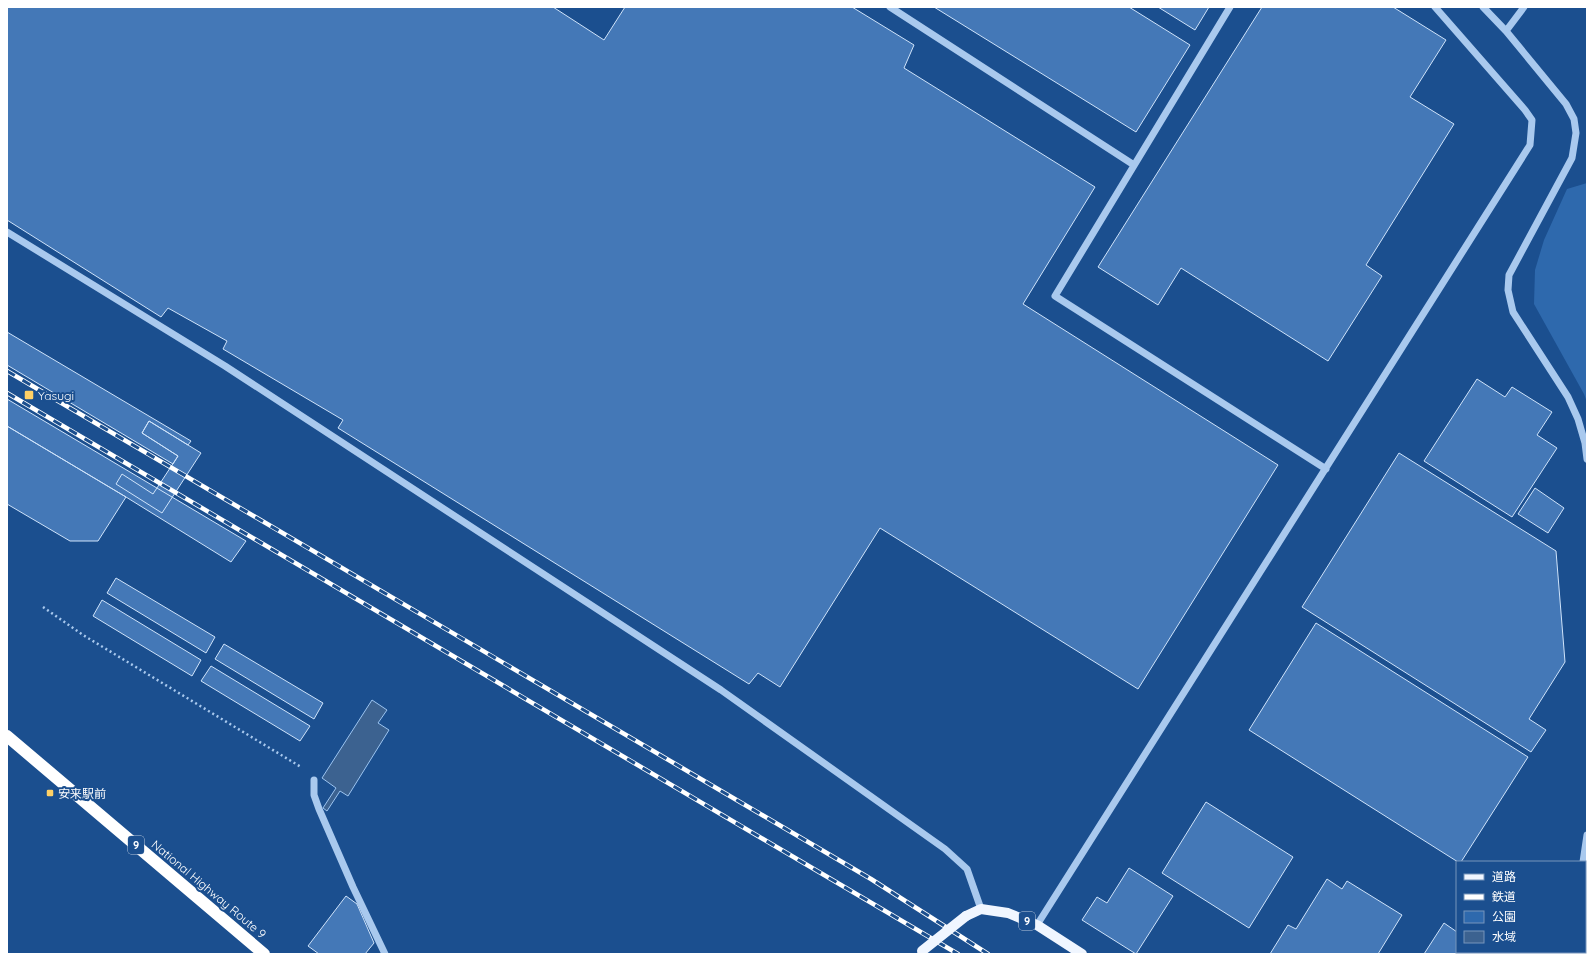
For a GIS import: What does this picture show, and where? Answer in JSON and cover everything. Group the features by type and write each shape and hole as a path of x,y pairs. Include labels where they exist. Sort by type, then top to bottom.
{"highway":[{"name":"National Highway Route 9","path":"7,736 264,954"}],"main road":[{"path":"920,952 966,916 981,909"},
{"name":"9","path":"981,909 1008,914 1037,925 1082,954"}],"street":[{"path":"890,7 1134,165"},
{"path":"1230,7 1055,296 1326,469"},
{"path":"1037,925 1530,145 1532,120 1525,110 1435,7"},
{"path":"1483,7 1518,44 1566,104 1574,119 1576,133 1572,158 1509,275 1508,290 1514,312 1568,397 1578,419 1585,444 1587,459"},
{"path":"1506,31 1524,7"},
{"path":"7,232 225,366 721,690 945,849 967,869 981,909"},
{"path":"314,780 314,795 319,809 353,887 385,954"},
{"path":"1583,861 1587,835"}],"path":[{"path":"43,607 83,635 306,770 314,780"}],"green space":[{"path":"1587,183 1587,402 1534,304 1535,270 1544,240 1567,189"}],"water":[{"path":"372,700 387,710 378,723 389,730 348,796 340,791 327,811 323,808 336,788 322,778"}],"building":[{"path":"7,7 553,7 604,40 625,7 852,7 914,45 904,68 1095,187 1023,304 1278,465 1138,689 880,528 780,687 758,673 749,684 338,428 343,420 223,349 227,341 168,308 161,317 7,220"},
{"path":"934,7 1129,7 1190,45 1136,132"},
{"path":"1158,7 1209,7 1195,30"},
{"path":"1262,7 1393,7 1446,40 1410,97 1454,124 1366,265 1382,276 1328,361 1181,268 1158,305 1098,267"},
{"path":"7,332 191,441 188,445 149,421 142,433 178,456 173,464 7,365"},
{"path":"1477,379 1505,397 1512,387 1552,412 1537,435 1557,448 1512,517 1424,461"},
{"path":"7,399 246,541 231,562 7,426"},
{"path":"149,421 201,453 162,513 116,484 122,474 153,494 178,456 142,433"},
{"path":"7,426 126,497 98,541 70,541 7,504"},
{"path":"1399,453 1556,551 1565,662 1529,719 1546,730 1531,752 1302,607"},
{"path":"1535,488 1564,508 1548,533 1518,514"},
{"path":"116,578 215,637 206,653 107,593"},
{"path":"102,600 201,660 192,676 93,616"},
{"path":"1316,623 1528,757 1462,861 1456,861 1249,730"},
{"path":"224,644 323,703 314,719 215,659"},
{"path":"211,666 310,726 300,741 201,681"},
{"path":"1206,802 1293,857 1249,928 1162,873"},
{"path":"1129,868 1173,896 1136,954 1082,920 1097,897 1107,903"},
{"path":"1327,879 1342,889 1347,881 1402,915 1378,954 1270,954 1288,925 1296,929"},
{"path":"346,896 357,904 374,943 365,954 319,954 308,946"},
{"path":"1444,923 1456,931 1456,953 1490,954 1424,954"}],"railway":[{"path":"7,371 871,879 988,954"},
{"path":"7,393 958,954"}],"place":[{"name":"Yasugi","path":"29,395"},
{"name":"安来駅前","path":"50,793"}]}
